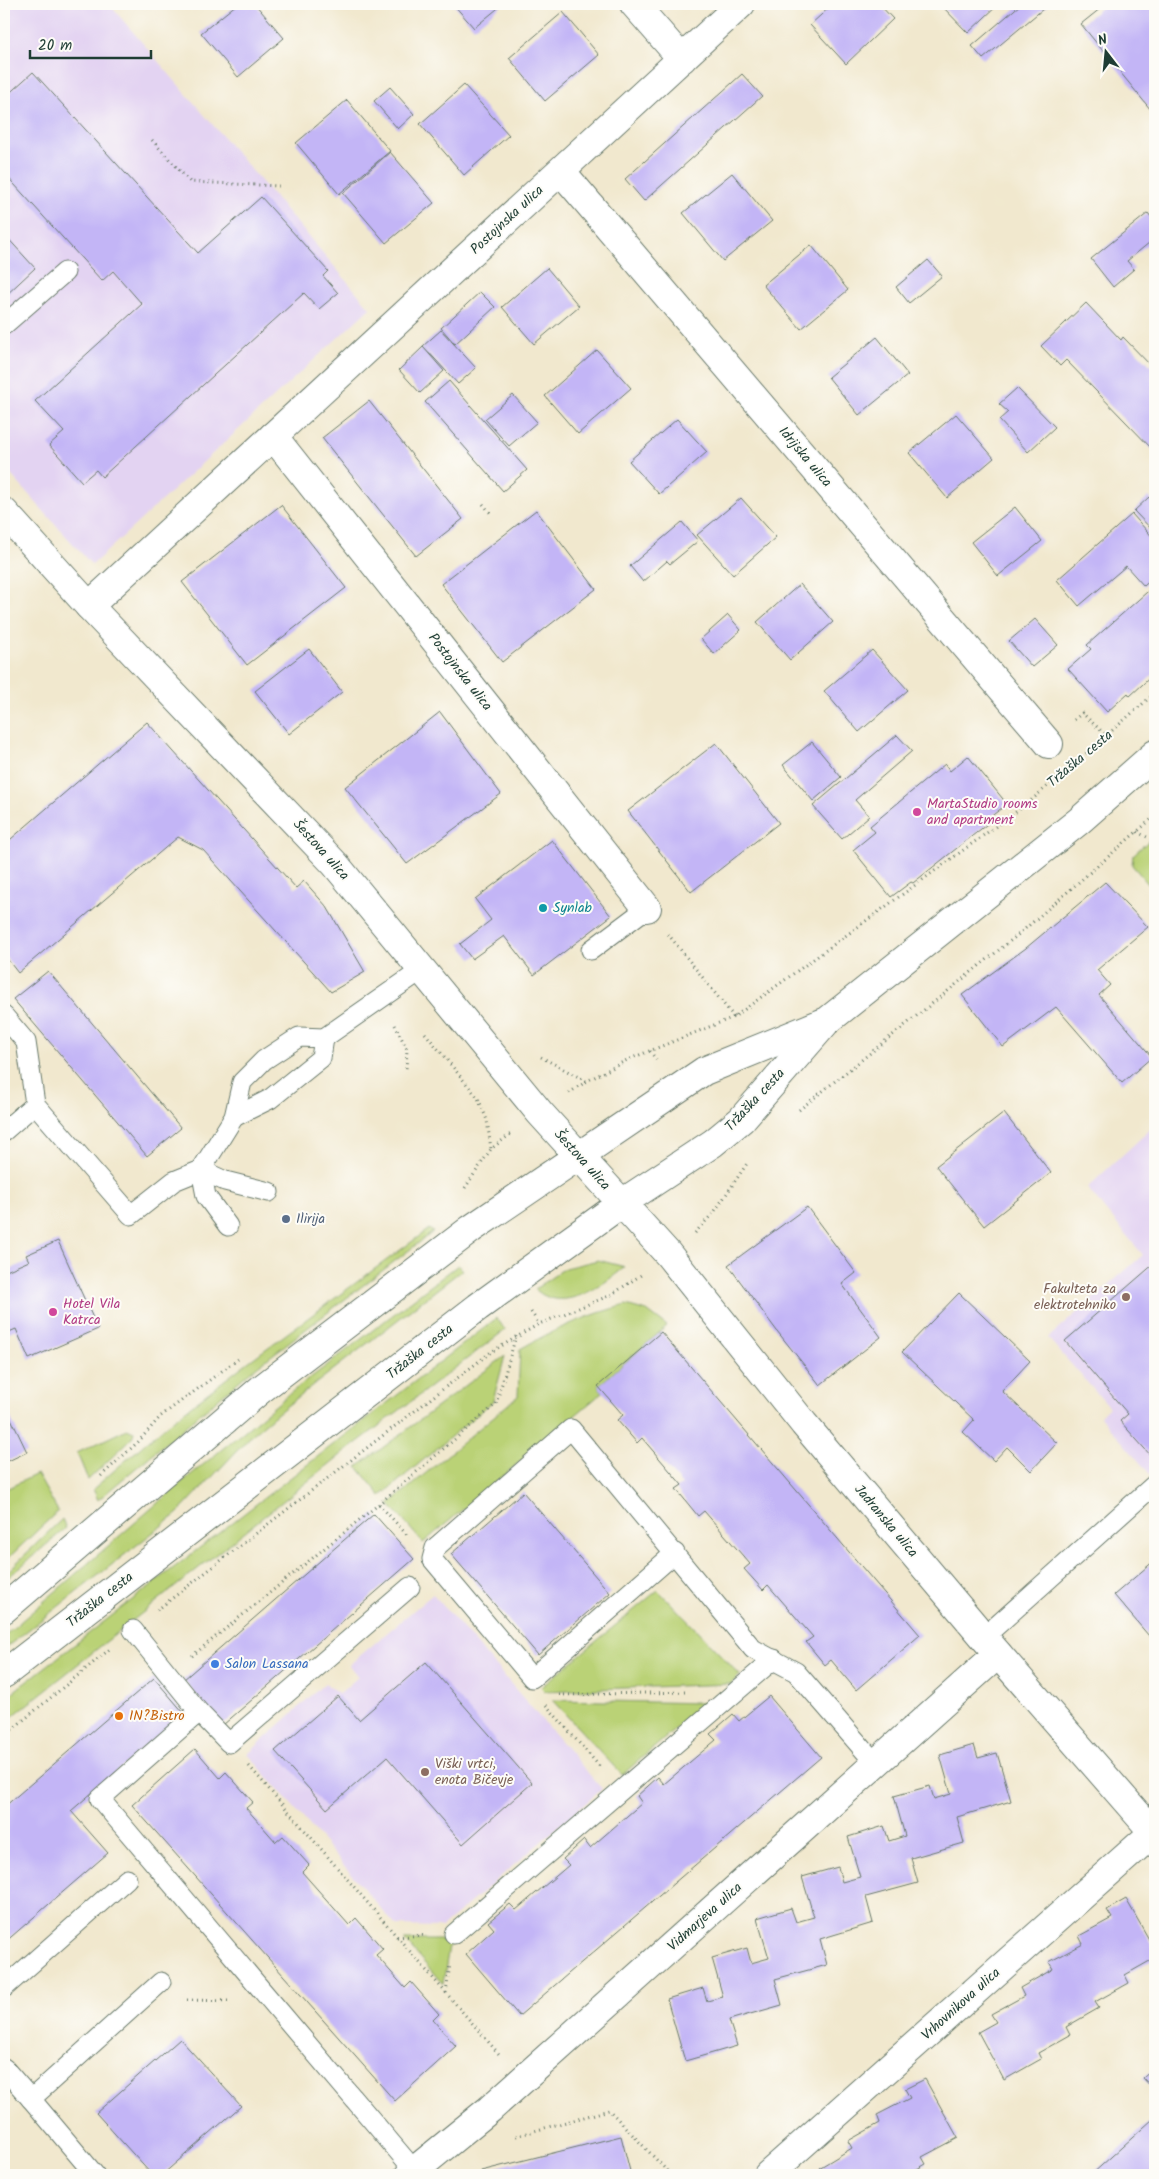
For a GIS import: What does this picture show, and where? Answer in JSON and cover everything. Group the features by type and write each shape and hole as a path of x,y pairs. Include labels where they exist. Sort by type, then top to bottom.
{"street":[{"path":"634,4 682,59"},
{"name":"Postojnska ulica","path":"89,606 742,4"},
{"name":"Idrijska ulica","path":"561,171 1049,744"},
{"name":"Postojnska ulica","path":"273,436 647,908"},
{"name":"Šestova ulica","path":"4,512 89,606 335,864 540,1114 622,1203"},
{"name":"Tržaška cesta","path":"4,1674 478,1307 622,1203 713,1143 741,1120 826,1022 1079,821 1155,754"},
{"name":"Tržaška cesta","path":"4,1609 260,1390 471,1229 704,1071 826,1022"},
{"name":"Jadranska ulica","path":"622,1203 668,1254 804,1424 991,1645 1154,1833"},
{"name":"Vidmarjeva ulica","path":"411,2173 522,2081 876,1764 991,1645"},
{"name":"Vrhovnikova ulica","path":"768,2175 1154,1833"}],"lane":[{"path":"4,325 65,272"},
{"path":"591,950 647,908"},
{"path":"4,1016 26,1042 35,1104 131,1215 174,1181 201,1170 234,1116 242,1082 264,1060 299,1037 324,1038 423,969"},
{"path":"234,1116 270,1099 321,1058 324,1038"},
{"path":"4,1131 35,1104"},
{"path":"201,1170 225,1181 269,1192"},
{"path":"201,1170 206,1196 228,1226"},
{"path":"675,1553 532,1678 432,1559 435,1548 571,1428 675,1553 753,1648 796,1672 876,1764"},
{"path":"991,1645 1155,1484"},
{"path":"133,1630 199,1712 229,1743 410,1587"},
{"path":"454,1934 774,1659"},
{"path":"199,1712 100,1799 272,2001 411,2173"},
{"path":"4,1988 127,1878"},
{"path":"31,2099 161,1982"},
{"path":"4,2068 92,2174"}],"path":[{"path":"152,140 190,182 279,186"},
{"path":"483,504 492,515"},
{"name":"Tržaška cesta","path":"1077,761 1155,693"},
{"name":"Tržaška cesta","path":"572,1091 586,1081 627,1060 734,1017 1028,803 1062,774"},
{"path":"793,1115 1019,934 1155,816"},
{"path":"1137,832 1155,840"},
{"path":"647,908 734,1017"},
{"path":"378,1000 392,1016 407,1049 406,1071"},
{"path":"423,1029 478,1098 487,1120 491,1149"},
{"path":"536,1052 541,1057 586,1081"},
{"path":"696,1232 715,1211 750,1158"},
{"path":"4,1736 206,1570 483,1358 516,1335 563,1313 598,1301 624,1288 639,1276"},
{"path":"170,1674 379,1504 496,1404 516,1335"},
{"path":"379,1504 421,1551 432,1559"},
{"path":"557,1695 736,1691"},
{"path":"544,1703 620,1791"},
{"path":"229,1743 522,2081"},
{"path":"161,1982 179,2000 272,2001"},
{"path":"515,2136 609,2110 671,2175"}],"shaded area":[{"path":"4,4 109,4 370,308 92,565 4,467"},
{"name":"Fakulteta za elektrotehniko","path":"1155,1125 1155,1480 1100,1416 1109,1407 1048,1338 1143,1255 1087,1188"},
{"name":"Viški vrtci, enota Bičevje","path":"433,1594 602,1789 442,1927 396,1926 248,1754 325,1683 339,1694 358,1677 349,1665"}],"green space":[{"path":"1155,835 1155,892 1132,865 1133,855"},
{"path":"429,1229 433,1232 250,1372 98,1500 93,1489 165,1426 244,1365"},
{"path":"598,1260 625,1267 605,1282 582,1295 557,1299 546,1296 535,1289 565,1268"},
{"path":"458,1265 462,1270 253,1434 178,1513 4,1649 4,1636 182,1482 293,1391"},
{"path":"626,1305 647,1311 667,1326 598,1386 603,1392 423,1543 389,1504 518,1396 520,1349 572,1323"},
{"path":"497,1318 505,1330 346,1451 4,1723 4,1699"},
{"path":"505,1356 493,1401 381,1496 357,1467"},
{"path":"127,1429 134,1432 132,1438 88,1480 77,1453"},
{"path":"37,1474 58,1511 4,1562 4,1490"},
{"path":"62,1519 66,1528 4,1581 4,1575"},
{"path":"658,1590 740,1675 731,1684 545,1691 541,1687"},
{"path":"552,1700 706,1703 622,1775"},
{"path":"404,1940 450,1940 443,1984"}],"building":[{"path":"237,4 255,4 284,38 238,77 201,33"},
{"path":"453,4 503,4 474,28"},
{"path":"833,4 879,4 893,19 846,64 810,25"},
{"path":"940,4 999,4 968,33"},
{"path":"1021,4 1049,4 983,59 972,46"},
{"path":"1106,4 1153,4 1155,7 1155,115 1081,24"},
{"path":"563,12 599,55 545,101 509,58"},
{"path":"33,72 198,253 261,197 328,271 323,276 338,293 319,309 304,293 102,477 96,470 82,482 49,445 64,432 35,401 142,304 113,271 102,281 4,173 4,98"},
{"path":"742,74 762,96 644,201 625,179"},
{"path":"464,85 509,135 464,175 420,124"},
{"path":"390,87 414,114 398,129 374,101"},
{"path":"347,100 390,151 339,194 296,143"},
{"path":"390,152 434,203 386,243 343,193"},
{"path":"732,173 772,221 723,261 683,213"},
{"path":"1148,213 1155,222 1155,238 1127,261 1134,269 1113,287 1091,259"},
{"path":"4,234 35,268 4,297"},
{"path":"811,245 848,290 801,329 763,285"},
{"path":"928,260 942,276 909,303 896,287"},
{"path":"547,268 579,306 534,344 502,307"},
{"path":"480,292 495,307 455,344 441,328"},
{"path":"1086,303 1121,340 1123,337 1155,370 1155,452 1066,360 1060,366 1041,346"},
{"path":"441,330 476,368 458,384 423,346"},
{"path":"877,337 908,375 859,415 828,377"},
{"path":"423,347 444,371 420,393 399,370"},
{"path":"597,350 631,388 578,434 545,396"},
{"path":"449,381 527,470 503,491 425,402"},
{"path":"1017,388 1055,427 1028,452 999,420 1008,412 999,404"},
{"path":"513,395 537,422 509,446 485,419"},
{"path":"369,401 463,519 416,556 322,438"},
{"path":"956,414 994,458 947,498 909,453"},
{"path":"677,419 707,452 659,494 629,461"},
{"path":"1149,497 1155,504 1155,533 1134,511"},
{"path":"741,498 776,537 733,575 697,535"},
{"path":"281,505 346,588 247,665 182,582"},
{"path":"1015,507 1042,541 998,576 971,542"},
{"path":"536,510 596,589 502,662 441,584"},
{"path":"1132,514 1155,540 1155,576 1144,586 1126,566 1079,606 1057,580"},
{"path":"682,522 698,541 670,564 667,561 643,582 630,566"},
{"path":"800,584 833,622 790,660 757,622"},
{"path":"1155,585 1155,673 1130,696 1128,693 1107,712 1068,669 1091,649 1087,645"},
{"path":"728,615 741,630 714,654 701,639"},
{"path":"1035,619 1058,645 1032,667 1009,641"},
{"path":"309,649 342,692 289,734 255,691"},
{"path":"872,650 908,690 859,732 824,691"},
{"path":"440,712 501,794 407,864 345,787"},
{"path":"147,722 296,888 304,881 327,907 365,972 331,992 203,850 178,837 18,973 4,955 4,845"},
{"path":"897,735 912,751 855,800 869,816 842,839 813,806"},
{"path":"812,742 841,777 813,801 783,765"},
{"path":"716,743 779,823 691,892 628,811"},
{"path":"968,756 1007,804 989,818 991,821 913,883 911,882 891,897 853,850 875,832 870,826 945,764 950,771"},
{"name":"Synlab","path":"552,840 611,916 534,975 504,936 472,959 460,944 491,920 475,899"},
{"path":"1105,882 1148,927 1097,970 1110,985 1099,995 1152,1057 1122,1083 1056,1007 1003,1047 962,995 1026,948"},
{"path":"48,971 181,1128 147,1156 13,999"},
{"path":"1004,1113 1051,1173 984,1226 936,1166"},
{"path":"807,1207 856,1273 842,1284 881,1337 820,1385 728,1265"},
{"name":"Hotel Vila Katrca","path":"58,1241 98,1329 29,1359 16,1329 9,1332 4,1319 4,1272 29,1261 26,1255"},
{"name":"Fakulteta za elektrotehniko","path":"1155,1263 1155,1454 1152,1457 1120,1421 1128,1414 1065,1341"},
{"path":"959,1293 1030,1361 1002,1391 1057,1443 1031,1471 1007,1447 994,1461 963,1432 974,1420 902,1352"},
{"path":"661,1332 920,1635 856,1690 831,1660 825,1665 806,1642 813,1637 768,1585 763,1590 744,1569 750,1564 704,1511 698,1516 676,1489 682,1485 642,1438 637,1443 617,1420 623,1415 598,1386"},
{"path":"4,1404 27,1452 4,1463"},
{"path":"523,1492 610,1593 538,1655 451,1554"},
{"path":"374,1514 414,1559 223,1725 183,1680"},
{"path":"1155,1560 1155,1643 1114,1595"},
{"path":"426,1662 532,1783 463,1844 387,1757 327,1809 275,1751 338,1696 359,1720"},
{"path":"154,1678 184,1713 71,1811 108,1853 4,1943 4,1812 7,1809 4,1807"},
{"path":"769,1696 821,1757 519,2016 466,1954 494,1929 488,1922 510,1904 516,1910 569,1865 563,1859 584,1840 590,1848 642,1803 637,1796 658,1777 664,1784 716,1740 710,1734 733,1714 739,1721"},
{"path":"974,1745 978,1758 997,1753 1011,1801 957,1817 964,1843 911,1858 918,1883 866,1897 873,1923 820,1939 827,1965 775,1979 782,2005 729,2020 737,2046 685,2061 667,1999 703,1988 707,2001 723,1997 712,1958 747,1948 751,1963 769,1958 757,1918 791,1908 796,1922 814,1917 802,1877 838,1867 842,1882 860,1877 848,1837 884,1826 889,1841 905,1836 894,1796 930,1786 934,1799 951,1794 940,1755"},
{"path":"195,1749 220,1778 226,1772 253,1802 246,1808 276,1842 283,1836 309,1865 302,1872 349,1925 356,1918 383,1949 376,1955 405,1988 411,1982 439,2014 433,2020 456,2046 395,2101 132,1805"},
{"path":"1126,1899 1155,1950 1155,1958 1125,1975 1129,1983 1095,2002 1099,2008 1066,2027 1070,2035 1038,2053 1041,2059 1004,2080 978,2032 996,2022 991,2014 1024,1996 1020,1988 1053,1969 1049,1962 1083,1944 1079,1936 1112,1918 1107,1910"},
{"path":"180,2039 241,2106 162,2175 152,2175 96,2113"},
{"path":"1155,2067 1155,2091 1143,2078"},
{"path":"925,2079 958,2138 922,2157 926,2164 906,2175 823,2175 819,2168 852,2148 848,2141 880,2123 877,2115 910,2098 905,2089"},
{"path":"1153,2119 1155,2121 1155,2175 1091,2175"},
{"path":"621,2136 631,2175 482,2175 481,2171"}],"place":[{"name":"MartaStudio rooms and apartment","path":"917,812"},
{"name":"Synlab","path":"543,908"},
{"name":"Ilirija","path":"286,1219"},
{"name":"Fakulteta za elektrotehniko","path":"1126,1297"},
{"name":"Hotel Vila Katrca","path":"53,1312"},
{"name":"Salon Lassana","path":"215,1664"},
{"name":"IN?Bistro","path":"119,1716"},
{"name":"Viški vrtci, enota Bičevje","path":"425,1772"}]}
